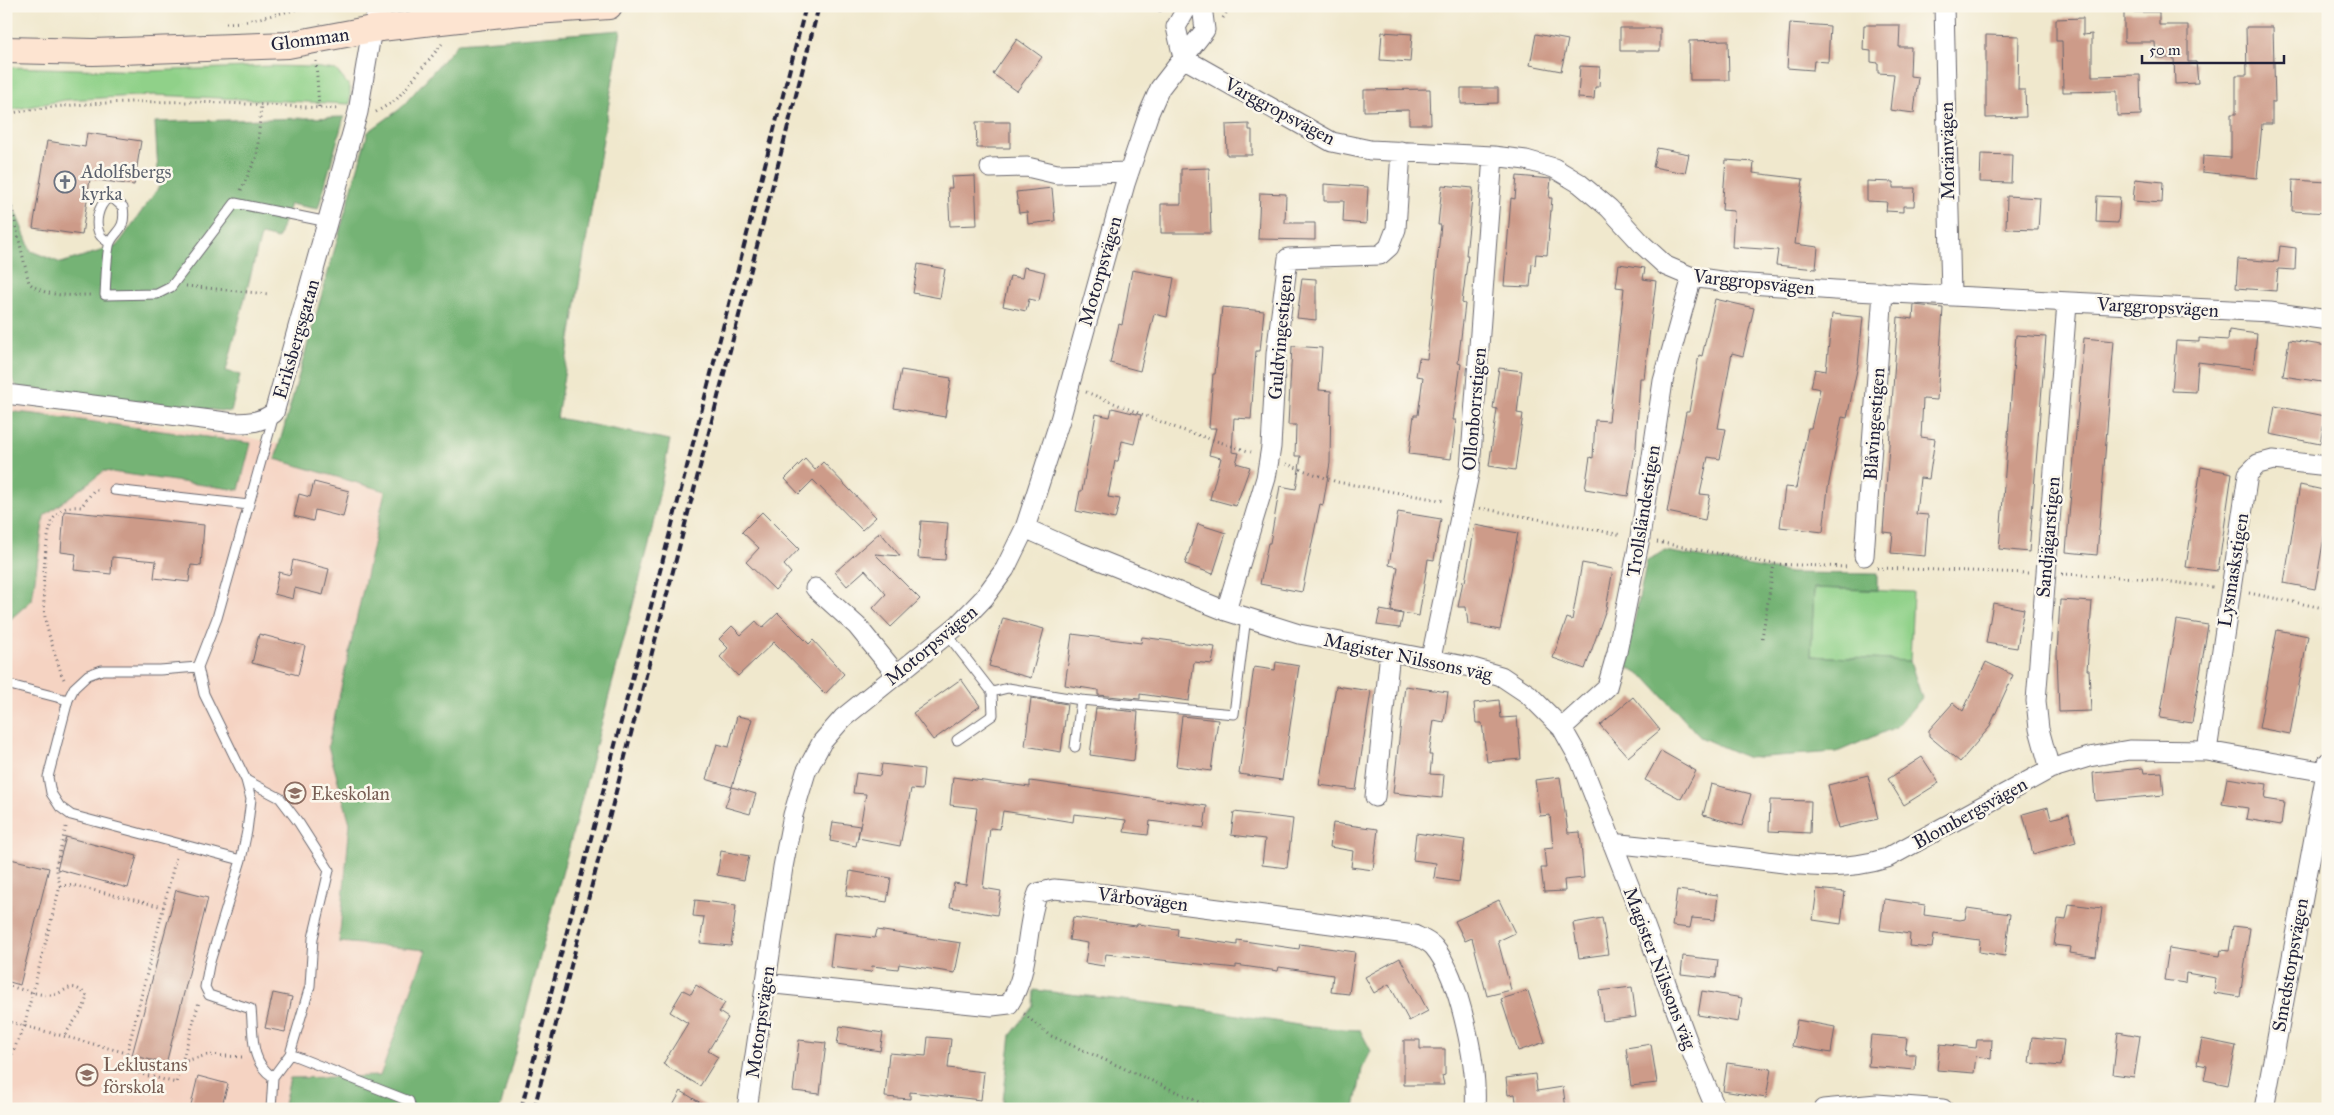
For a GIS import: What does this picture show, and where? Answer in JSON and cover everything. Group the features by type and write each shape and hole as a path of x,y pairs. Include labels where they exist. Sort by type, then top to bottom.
{"street":[{"name":"Glomman","path":"8,50 94,52 288,45 376,18 440,22 520,12 609,6"},
{"path":"1183,58 1176,27 1188,6"},
{"name":"Motorpsvägen","path":"747,1109 783,868 793,815 806,772 822,742 842,718 947,634 984,598 1004,569 1025,528 1069,385 1129,172 1149,113 1160,88 1205,30 1202,6"},
{"name":"Moränvägen","path":"1944,6 1950,295"},
{"name":"Eriksbergsgatan","path":"6,394 234,424 264,420 274,413 329,222 358,112 376,18"},
{"name":"Varggropsvägen","path":"1183,58 1332,142 1370,150 1494,156 1554,168 1580,183 1609,208 1643,245 1666,266 1692,277 1735,283 1883,292 2270,312 2328,320"},
{"name":"Guldvingestigen","path":"1226,611 1266,478 1276,354 1288,258 1380,255 1389,247 1396,229 1401,151"},
{"name":"Ollonborrstigen","path":"1431,658 1470,469 1494,156"},
{"path":"990,168 1027,167 1057,174 1129,172"},
{"name":"Trollsländestigen","path":"1562,728 1607,687 1617,652 1640,538 1663,380 1692,277"},
{"name":"Blåvingestigen","path":"1864,564 1883,292"},
{"name":"Sandjägarstigen","path":"2050,769 2039,729 2036,701 2067,303"},
{"name":"Lysmaskstigen","path":"2207,751 2248,474 2258,464 2273,460 2328,466"},
{"name":"Magister Nilssons väg","path":"1025,528 1226,611 1299,634 1431,658 1501,676 1528,694 1562,728 1580,760 1690,1048 1716,1109"},
{"path":"815,588 857,626 896,675"},
{"path":"1374,797 1390,652"},
{"name":"Blombergsvägen","path":"1612,843 1801,866 1841,868 1865,865 1887,858 2050,769 2089,757 2129,750 2207,751 2327,767"},
{"name":"Smedstorpsvägen","path":"2264,1109 2324,799 2327,767"},
{"name":"Vårbovägen","path":"1009,1004 1017,992 1026,958 1032,909 1038,893 1054,889 1135,897 1414,935 1433,945 1448,969 1460,1000 1471,1056 1475,1109"},
{"path":"765,983 992,1006 1009,1004"},
{"path":"1823,1109 1877,1104 1943,1109"}],"lane":[{"path":"109,244 100,235 98,219 102,203 108,198 115,200 123,207 125,215 123,226 109,244 105,295 157,294 173,284 236,203 329,222"},
{"path":"273,1077 262,1069 256,1058 251,1009 209,995 205,987 209,965 241,860 251,799 246,780 204,694 198,667 217,618 274,413"},
{"path":"114,490 249,505"},
{"path":"992,692 1008,688 1081,700 1234,714 1246,617"},
{"path":"947,634 992,692 993,715 957,740"},
{"path":"198,667 160,670 102,670 88,675 72,691 68,700 48,777 51,793 60,807 70,814 241,860"},
{"path":"6,684 68,700"},
{"path":"1075,747 1081,700"},
{"path":"246,780 280,798 299,823 329,870 313,938 310,986 290,1054 273,1077 271,1109"},
{"path":"290,1054 409,1101 411,1109"}],"path":[{"path":"224,23 243,22 312,6"},
{"path":"1160,6 1160,15"},
{"path":"6,114 67,106 121,104 261,105 378,112 396,100 443,43 440,22"},
{"path":"236,203 257,156 261,105"},
{"path":"6,183 29,283 39,291 61,296 105,295"},
{"path":"173,284 209,290 268,294"},
{"path":"1069,385 1179,429 1337,482 1774,564 1864,564 2139,578 2230,589 2328,609"},
{"path":"72,691 61,673 45,617 44,574 50,530 57,515 67,506 80,506 94,490 114,490"},
{"path":"1762,638 1774,564"},
{"path":"6,1068 24,1026 60,886 56,866 70,814"},
{"path":"179,844 127,1053 134,1072 176,1083 194,1012 205,987"},
{"path":"60,886 72,885 163,907"},
{"path":"6,985 51,995 71,987 80,989 87,996 84,1007 64,1036"},
{"path":"1009,1004 1032,1019 1050,1035 1214,1109"},
{"path":"6,1021 127,1053"},
{"path":"182,1062 207,1055 256,1058"}],"shaded area":[{"name":"Ekeskolan","path":"6,405 252,438 377,467 649,544 500,1109 6,1109"}],"green space":[{"path":"621,30 557,418 670,440 649,544 500,1109 283,1109 290,1078 380,1076 426,950 339,942 350,823 328,746 385,491 275,459 368,132 400,109 458,43"},
{"path":"271,66 312,67 336,70 350,87 350,104 154,95 65,100 6,111 6,67 150,71"},
{"path":"344,117 318,209 290,204 278,239 261,235 226,371 240,375 231,412 17,387 6,369 6,188 31,251 61,263 117,246 159,187 155,122"},
{"path":"6,411 251,443 239,490 104,471 44,516 32,600 6,623"},
{"path":"1665,551 1791,573 1877,574 1877,590 1814,588 1811,656 1910,661 1922,698 1896,727 1837,752 1748,758 1700,737 1646,678 1625,666 1647,560"},
{"path":"1814,588 1913,592 1910,661 1811,656"},
{"path":"1034,990 1202,1009 1310,1027 1360,1030 1371,1051 1362,1069 1355,1109 1002,1109 1011,1035 1033,1006"}],"building":[{"path":"2124,12 2159,12 2159,25 2188,25 2188,62 2196,62 2198,83 2175,84 2174,58 2156,58 2155,42 2124,42"},
{"path":"2083,18 2083,35 2092,34 2092,76 2140,75 2141,115 2117,116 2117,91 2063,92 2062,41 2056,41 2056,19"},
{"path":"1790,23 1830,26 1828,62 1814,61 1813,70 1787,68"},
{"path":"1864,25 1900,25 1899,47 1911,47 1910,76 1918,77 1914,113 1890,110 1894,74 1878,73 1878,63 1871,62 1871,51 1863,50"},
{"path":"2246,27 2273,27 2275,102 2272,102 2272,124 2262,124 2257,178 2202,172 2203,156 2231,158 2231,114 2236,114 2236,75 2247,75"},
{"path":"1620,28 1660,28 1660,51 1620,51"},
{"path":"1382,32 1412,34 1410,62 1380,60"},
{"path":"1536,34 1568,40 1561,71 1530,65"},
{"path":"1986,35 2019,36 2018,90 2025,90 2026,117 1986,118"},
{"path":"1017,39 1042,57 1017,91 993,74"},
{"path":"1728,40 1729,80 1690,80 1689,41"},
{"path":"1580,66 1600,67 1599,87 1595,87 1594,99 1578,98"},
{"path":"1461,88 1498,88 1498,103 1461,104"},
{"path":"1430,89 1431,124 1409,124 1409,110 1364,111 1364,90"},
{"path":"976,122 1010,122 1010,148 977,148"},
{"path":"1249,124 1249,130 1252,130 1252,155 1227,155 1226,125"},
{"name":"Adolfsbergs kyrka","path":"87,133 141,141 134,185 90,179 82,235 33,228 47,141 85,147"},
{"path":"1657,148 1689,154 1685,173 1653,167"},
{"path":"1981,154 2012,155 2011,183 1980,182"},
{"path":"1726,160 1754,162 1753,173 1803,179 1795,244 1818,247 1816,269 1776,265 1778,250 1732,247 1734,211 1722,210"},
{"path":"1209,168 1211,233 1161,233 1161,204 1181,204 1181,169"},
{"path":"975,176 977,225 950,226 948,188 952,188 951,177"},
{"path":"1517,176 1551,179 1549,198 1552,198 1547,255 1536,254 1535,265 1532,264 1530,287 1504,286 1511,198 1515,199"},
{"path":"2135,179 2163,182 2162,203 2133,201"},
{"path":"2293,180 2328,182 2328,213 2292,211"},
{"path":"1867,181 1893,182 1893,188 1915,188 1914,206 1903,206 1903,212 1886,211 1887,202 1867,201"},
{"path":"1324,184 1368,187 1366,224 1343,222 1344,201 1324,201"},
{"path":"1442,185 1473,188 1462,303 1465,304 1458,363 1461,364 1453,420 1456,420 1451,459 1409,454 1414,415 1418,415 1423,377 1416,376 1419,358 1427,359 1441,225 1438,225"},
{"path":"1052,188 1055,221 1028,224 1027,212 1019,213 1016,192"},
{"path":"1260,193 1286,194 1285,223 1315,223 1315,240 1258,239"},
{"path":"2007,196 2040,198 2038,230 2006,229"},
{"path":"2097,196 2120,197 2118,223 2096,222"},
{"path":"2280,246 2296,248 2295,270 2278,269 2276,291 2236,288 2238,259 2278,262"},
{"path":"918,264 945,269 940,298 913,293"},
{"path":"1619,264 1645,268 1643,279 1656,281 1644,378 1640,378 1636,447 1628,496 1585,489 1590,457 1593,458 1595,420 1609,421 1624,288 1616,287"},
{"path":"1024,267 1045,272 1039,301 1029,299 1026,311 1003,306 1010,276 1022,278"},
{"path":"1132,270 1174,278 1167,317 1154,314 1140,371 1110,363 1119,324 1122,325"},
{"path":"1302,278 1316,279 1316,320 1297,318"},
{"path":"1715,299 1754,308 1743,356 1732,353 1718,428 1726,429 1720,459 1708,457 1700,494 1710,495 1705,520 1667,512 1686,412 1689,412 1699,355 1702,356"},
{"path":"1914,305 1943,308 1937,400 1923,399 1921,437 1935,439 1929,479 1920,478 1916,514 1928,515 1925,556 1891,553 1893,533 1883,532 1898,317 1913,319"},
{"path":"1222,307 1264,311 1260,351 1256,351 1251,419 1234,418 1232,452 1239,453 1236,463 1250,467 1236,506 1210,499 1221,458 1209,455 1216,428 1209,428 1213,374 1215,374"},
{"path":"1832,314 1863,317 1858,365 1847,418 1842,417 1828,488 1823,532 1780,527 1785,487 1796,488 1808,428 1811,428 1820,389 1811,387 1815,369 1826,371"},
{"path":"2229,330 2257,334 2253,369 2198,362 2196,392 2172,391 2176,341 2199,342 2199,338 2228,340"},
{"path":"2016,335 2046,337 2029,552 1999,549"},
{"path":"2084,338 2114,341 2097,555 2066,552"},
{"path":"2289,340 2328,346 2328,383 2283,376"},
{"path":"1292,346 1322,348 1319,390 1331,391 1330,463 1323,505 1320,504 1302,592 1260,584 1268,543 1270,543 1280,486 1296,489 1301,456 1295,456 1296,425 1288,425"},
{"path":"1499,368 1522,371 1517,413 1523,414 1515,470 1489,466 1497,409 1493,408"},
{"path":"901,370 951,378 945,417 894,408"},
{"path":"2275,406 2325,416 2320,444 2270,434"},
{"path":"1112,408 1141,415 1134,444 1122,441 1118,461 1115,461 1108,497 1120,499 1115,519 1076,511 1080,491 1082,491 1096,414 1110,417"},
{"path":"805,459 815,470 823,462 876,517 862,530 813,480 799,494 785,479"},
{"path":"2201,467 2232,473 2218,571 2186,567"},
{"path":"314,482 349,491 343,517 315,510 313,521 294,516 299,494 310,497"},
{"path":"2300,485 2328,491 2328,514 2315,589 2284,583"},
{"path":"64,511 204,525 201,566 191,565 189,582 154,578 156,561 112,557 111,574 74,570 76,554 61,552"},
{"path":"762,512 799,549 784,565 791,573 775,590 746,562 759,548 742,532"},
{"path":"1398,512 1441,519 1434,560 1428,559 1419,616 1391,611 1398,567 1389,565"},
{"path":"921,521 948,523 945,560 918,558"},
{"path":"1198,524 1226,533 1213,574 1185,564"},
{"path":"1475,525 1518,533 1500,630 1468,624 1466,607 1458,607 1463,581 1465,582"},
{"path":"880,532 900,556 875,554 920,599 891,627 873,608 886,594 865,570 847,586 835,572"},
{"path":"293,560 329,569 323,595 295,588 293,599 274,594 279,572 290,575"},
{"path":"1582,563 1613,569 1606,609 1585,669 1553,658 1567,618 1572,620"},
{"path":"2060,600 2092,602 2087,670 2089,670 2091,711 2059,712 2057,653"},
{"path":"1993,603 2024,609 2017,648 1986,643"},
{"path":"1380,610 1403,614 1400,628 1377,625"},
{"path":"778,613 809,644 813,640 844,674 825,694 774,642 738,676 720,657 728,648 719,639 732,626 741,635 756,621 762,628"},
{"path":"1003,618 1044,629 1031,678 989,666"},
{"path":"2176,620 2208,625 2192,723 2160,718"},
{"path":"2277,630 2308,636 2290,734 2259,728"},
{"path":"259,634 305,646 298,675 252,663"},
{"path":"1072,634 1141,643 1142,637 1215,647 1212,664 1194,662 1189,701 1140,694 1140,699 1098,695 1098,690 1065,685"},
{"path":"1276,662 1299,666 1282,780 1239,774 1254,667 1275,670"},
{"path":"1986,662 2013,675 1989,728 1960,762 1929,736 1929,730 1953,703 1963,711"},
{"path":"961,679 980,706 933,740 913,713"},
{"path":"1336,686 1371,691 1356,790 1319,785"},
{"path":"1405,686 1448,692 1444,722 1434,720 1429,755 1432,755 1430,774 1444,775 1442,798 1393,793"},
{"path":"1633,697 1660,730 1628,757 1600,725"},
{"path":"1031,698 1067,704 1061,752 1025,746"},
{"path":"1499,700 1501,718 1517,717 1521,759 1487,762 1482,723 1476,723 1474,703"},
{"path":"1096,708 1138,712 1134,761 1090,755"},
{"path":"737,716 752,719 732,787 706,779 717,744 729,747"},
{"path":"1182,716 1218,720 1211,771 1176,766"},
{"path":"1661,751 1696,771 1681,799 1645,780"},
{"path":"1922,757 1939,783 1904,805 1888,779"},
{"path":"882,764 924,769 922,790 911,789 900,846 858,838 866,794 853,793 856,773 880,776"},
{"path":"2143,768 2144,773 2162,772 2164,795 2095,801 2093,773"},
{"path":"1868,775 1878,819 1838,828 1828,785"},
{"path":"953,777 1030,787 1030,781 1207,806 1204,828 1150,821 1148,835 1124,832 1126,820 1074,814 1073,822 1003,811 1000,829 990,828 983,888 1001,891 997,915 950,907 954,883 966,885 977,808 950,805"},
{"path":"1560,777 1568,833 1580,832 1584,878 1564,880 1565,891 1544,892 1541,868 1546,868 1544,849 1553,848 1550,815 1540,816 1535,780"},
{"path":"2227,778 2267,784 2265,799 2284,802 2281,825 2246,819 2248,808 2222,804"},
{"path":"1711,784 1751,794 1742,826 1703,815"},
{"path":"732,787 756,794 750,814 725,807"},
{"path":"1770,800 1811,801 1810,833 1769,831"},
{"path":"2048,807 2051,819 2069,814 2076,842 2033,854 2023,814"},
{"path":"1234,812 1293,819 1287,868 1262,865 1265,839 1231,835"},
{"path":"833,822 860,826 856,846 830,841"},
{"path":"1333,823 1378,829 1373,870 1351,867 1353,851 1330,847"},
{"path":"1416,833 1465,840 1459,882 1434,878 1436,863 1413,860"},
{"path":"66,837 137,856 128,888 57,869"},
{"path":"721,851 749,856 744,880 717,875"},
{"path":"6,858 49,868 20,985 6,981"},
{"path":"850,871 891,878 887,902 846,896"},
{"path":"1817,889 1845,892 1841,924 1813,920"},
{"path":"176,890 208,898 166,1064 132,1055"},
{"path":"1677,890 1718,895 1715,920 1692,918 1690,928 1672,926"},
{"path":"1884,899 1925,905 1924,915 1960,920 1965,919 1967,908 2010,914 2005,956 1979,952 1980,940 1934,934 1932,948 1909,946 1910,934 1880,930"},
{"path":"695,900 736,905 731,946 700,943 704,917 693,916"},
{"path":"1499,900 1515,933 1498,941 1511,990 1487,996 1472,938 1465,941 1455,921"},
{"path":"2069,904 2102,908 2096,957 2070,953 2071,947 2054,945 2058,919 2066,920"},
{"path":"1073,917 1136,926 1137,924 1178,929 1177,936 1237,945 1237,940 1299,949 1300,944 1355,952 1349,994 1331,992 1333,975 1279,967 1278,971 1236,965 1236,968 1106,954 1104,966 1085,963 1088,943 1069,940"},
{"path":"1602,918 1608,954 1579,958 1573,923"},
{"path":"2233,926 2250,928 2240,997 2214,993 2216,978 2186,973 2185,983 2164,980 2169,948 2220,956 2221,950 2229,951"},
{"path":"877,930 961,943 955,973 899,964 898,969 872,966 871,972 830,967 834,933 875,938"},
{"path":"1683,956 1718,960 1716,978 1681,974"},
{"path":"1400,958 1428,1011 1409,1021 1389,984 1374,993 1365,977"},
{"path":"696,985 725,1003 719,1012 728,1018 708,1051 718,1057 700,1086 663,1064 688,1023 670,1012 683,990 691,994"},
{"path":"1632,987 1636,1017 1603,1021 1599,991"},
{"path":"1528,991 1545,1042 1518,1051 1501,999"},
{"path":"1702,991 1742,998 1738,1022 1698,1015"},
{"path":"273,993 292,997 285,1032 265,1028"},
{"path":"1797,1020 1835,1027 1831,1053 1792,1046"},
{"path":"840,1026 883,1033 880,1051 837,1044"},
{"path":"2118,1032 2140,1036 2134,1077 2113,1074"},
{"path":"1871,1035 1907,1038 1905,1054 1916,1054 1915,1070 1868,1066"},
{"path":"928,1037 951,1039 948,1068 984,1072 981,1100 910,1092 910,1099 885,1097 889,1053 926,1056"},
{"path":"2032,1037 2064,1040 2061,1066 2029,1063"},
{"path":"2202,1039 2236,1046 2228,1085 2204,1080 2207,1066 2197,1064"},
{"path":"799,1040 826,1043 820,1094 793,1091"},
{"path":"1404,1040 1420,1040 1420,1049 1445,1049 1445,1075 1442,1076 1444,1085 1404,1085"},
{"path":"1977,1040 1992,1040 1991,1059 1976,1056 1974,1073 1937,1070 1940,1044 1976,1048"},
{"path":"1651,1044 1657,1083 1631,1086 1626,1048"},
{"path":"1727,1063 1771,1069 1766,1098 1723,1091"},
{"path":"1535,1074 1537,1091 1563,1087 1566,1109 1517,1109 1515,1094 1508,1095 1506,1078"},
{"path":"198,1076 228,1084 221,1109 190,1109"},
{"path":"681,1091 711,1109 671,1109"}],"railway":[{"path":"521,1109 806,6"},
{"path":"534,1109 819,6"}],"place":[{"name":"Adolfsbergs kyrka","path":"65,182"},
{"name":"Ekeskolan","path":"295,793"},
{"name":"Leklustans förskola","path":"87,1075"}]}
